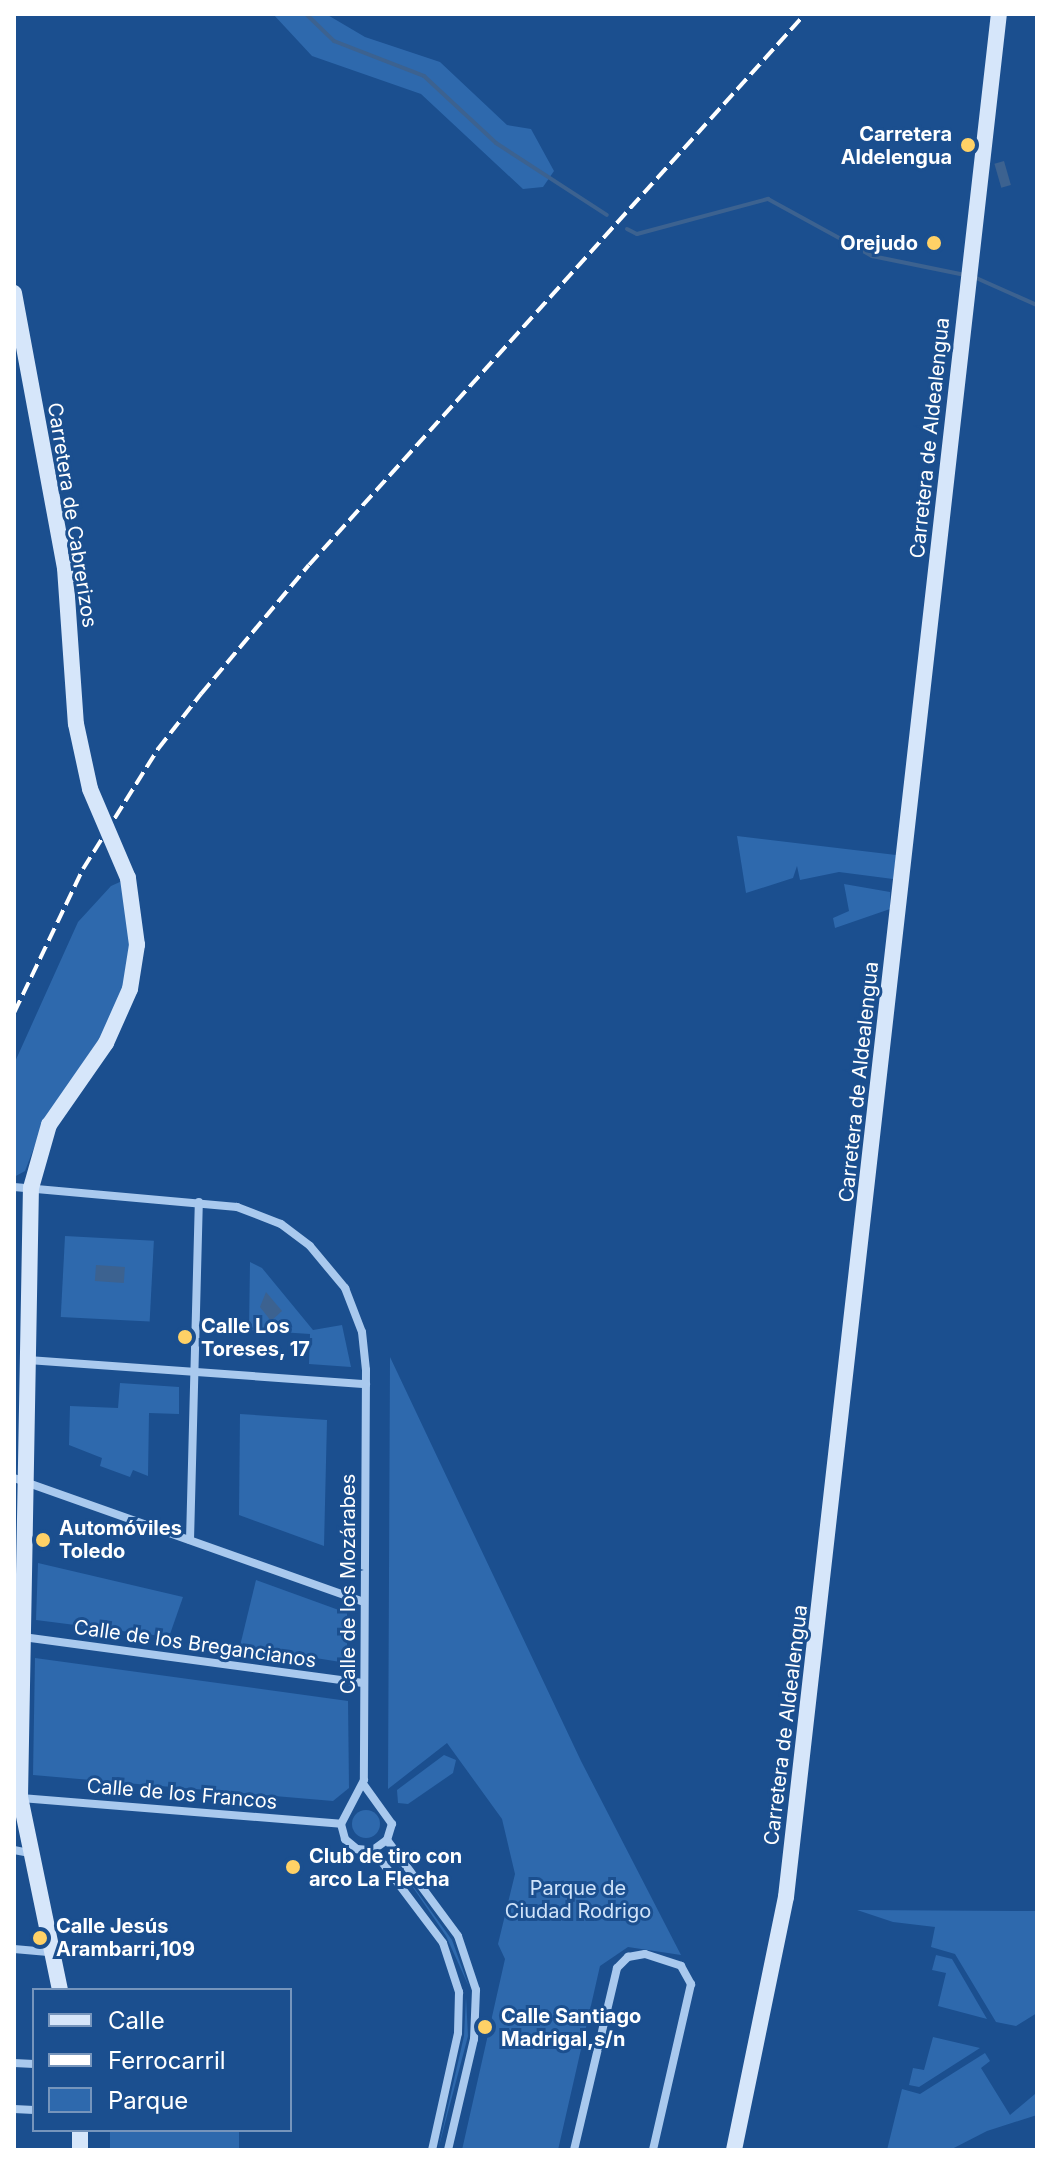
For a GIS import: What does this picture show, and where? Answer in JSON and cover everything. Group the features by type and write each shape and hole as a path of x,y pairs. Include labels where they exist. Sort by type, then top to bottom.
{"street":[{"name":"Carretera de Aldealengua","path":"734,2150 786,1897 999,14"},
{"name":"Carretera de Cabrerizos","path":"14,293 65,568 76,724 90,789 128,878 137,945 130,989 106,1043 49,1125 22,1188 27,1360 20,1480 22,1851 60,1988"},
{"name":"Calle de los Mozárabes","path":"22,1188 237,1207 281,1224 320,1257 345,1288 359,1321 366,1384 362,1601 364,1785"},
{"path":"190,1540 199,1202"},
{"path":"27,1360 366,1384"},
{"path":"20,1480 362,1601"},
{"name":"Calle de los Bregancianos","path":"23,1637 363,1683"},
{"path":"387,1840 373,1850 357,1849 345,1839 341,1824 364,1785 390,1815 387,1840 458,1936 476,1990 474,2039 448,2150"},
{"name":"Calle de los Francos","path":"20,1797 341,1824"},
{"path":"351,1805 379,1803"},
{"path":"373,1850 443,1943 459,1992 458,2033 432,2150"},
{"path":"14,1949 51,1952"},
{"path":"574,2150 617,1968 634,1955 656,1957 681,1966 691,1984 653,2150"}],"green space":[{"path":"273,14 326,14 365,37 440,62 507,125 531,129 554,171 543,187 523,189 421,94 312,56"},
{"path":"737,836 896,855 893,879 839,872 800,880 797,866 793,878 746,893"},
{"path":"122,881 130,940 123,987 103,1033 45,1119 25,1171 14,1177 14,1064 78,922 111,886"},
{"path":"844,884 890,892 890,909 835,928 833,918 849,911"},
{"path":"65,1236 154,1241 150,1322 61,1317"},
{"path":"250,1262 262,1268 313,1330 342,1325 351,1367 309,1364 310,1334 249,1330"},
{"name":"Parque de Ciudad Rodrigo","path":"390,1357 581,1761 681,1955 628,1947 600,1966 558,2150 462,2150 505,1959 498,1944 515,1874 502,1819 447,1743 388,1789"},
{"path":"120,1383 179,1387 179,1414 149,1413 148,1476 133,1470 130,1477 100,1466 102,1458 69,1445 70,1406 118,1408"},
{"path":"240,1414 327,1420 324,1546 239,1515"},
{"path":"38,1563 183,1597 169,1637 36,1620"},
{"path":"256,1580 347,1613 347,1663 240,1646"},
{"path":"35,1658 348,1701 349,1788 333,1801 33,1775"},
{"path":"444,1755 456,1760 453,1773 408,1804 398,1803 397,1790"},
{"path":"366,1810 376,1814 380,1824 376,1834 366,1838 356,1834 352,1824 356,1814"},
{"path":"395,1861 452,1940 469,1987 446,1936"},
{"path":"857,1910 1037,1911 1037,2013 1016,2026 996,2022 955,1954 931,1947 935,1927 893,1922"},
{"path":"936,1955 952,1959 987,2019 938,2006 946,1973 932,1970"},
{"path":"466,1997 468,2036 438,2150 464,2036"},
{"path":"933,2037 980,2048 919,2087 909,2085 913,2068 924,2070"},
{"path":"985,2053 990,2061 981,2068 1010,2115 1035,2094 1037,2115 987,2131 950,2150 887,2150 902,2089 920,2094"},
{"path":"110,2132 239,2132 239,2150 110,2150"}],"shaded area":[{"path":"1004,161 1011,185 1001,188 994,164"},
{"path":"96,1265 125,1267 124,1283 95,1281"},
{"path":"266,1292 282,1311 271,1321 260,1307"}],"waterway":[{"path":"306,14 334,41 424,76 496,143 607,215"},
{"path":"627,229 637,234 768,199 872,256 965,275"},
{"path":"974,277 1037,305"}],"railway":[{"path":"14,1013 83,869 158,749 201,694 309,565 805,14"}],"place":[{"name":"Carretera Aldelengua","path":"968,145"},
{"name":"Orejudo","path":"934,243"},
{"name":"Calle Los Toreses, 17","path":"185,1337"},
{"name":"Automóviles Toledo","path":"43,1540"},
{"name":"Club de tiro con arco La Flecha","path":"293,1867"},
{"name":"Calle Jesús Arambarri,109","path":"40,1938"},
{"name":"Calle Santiago Madrigal,s/n","path":"485,2027"}]}
